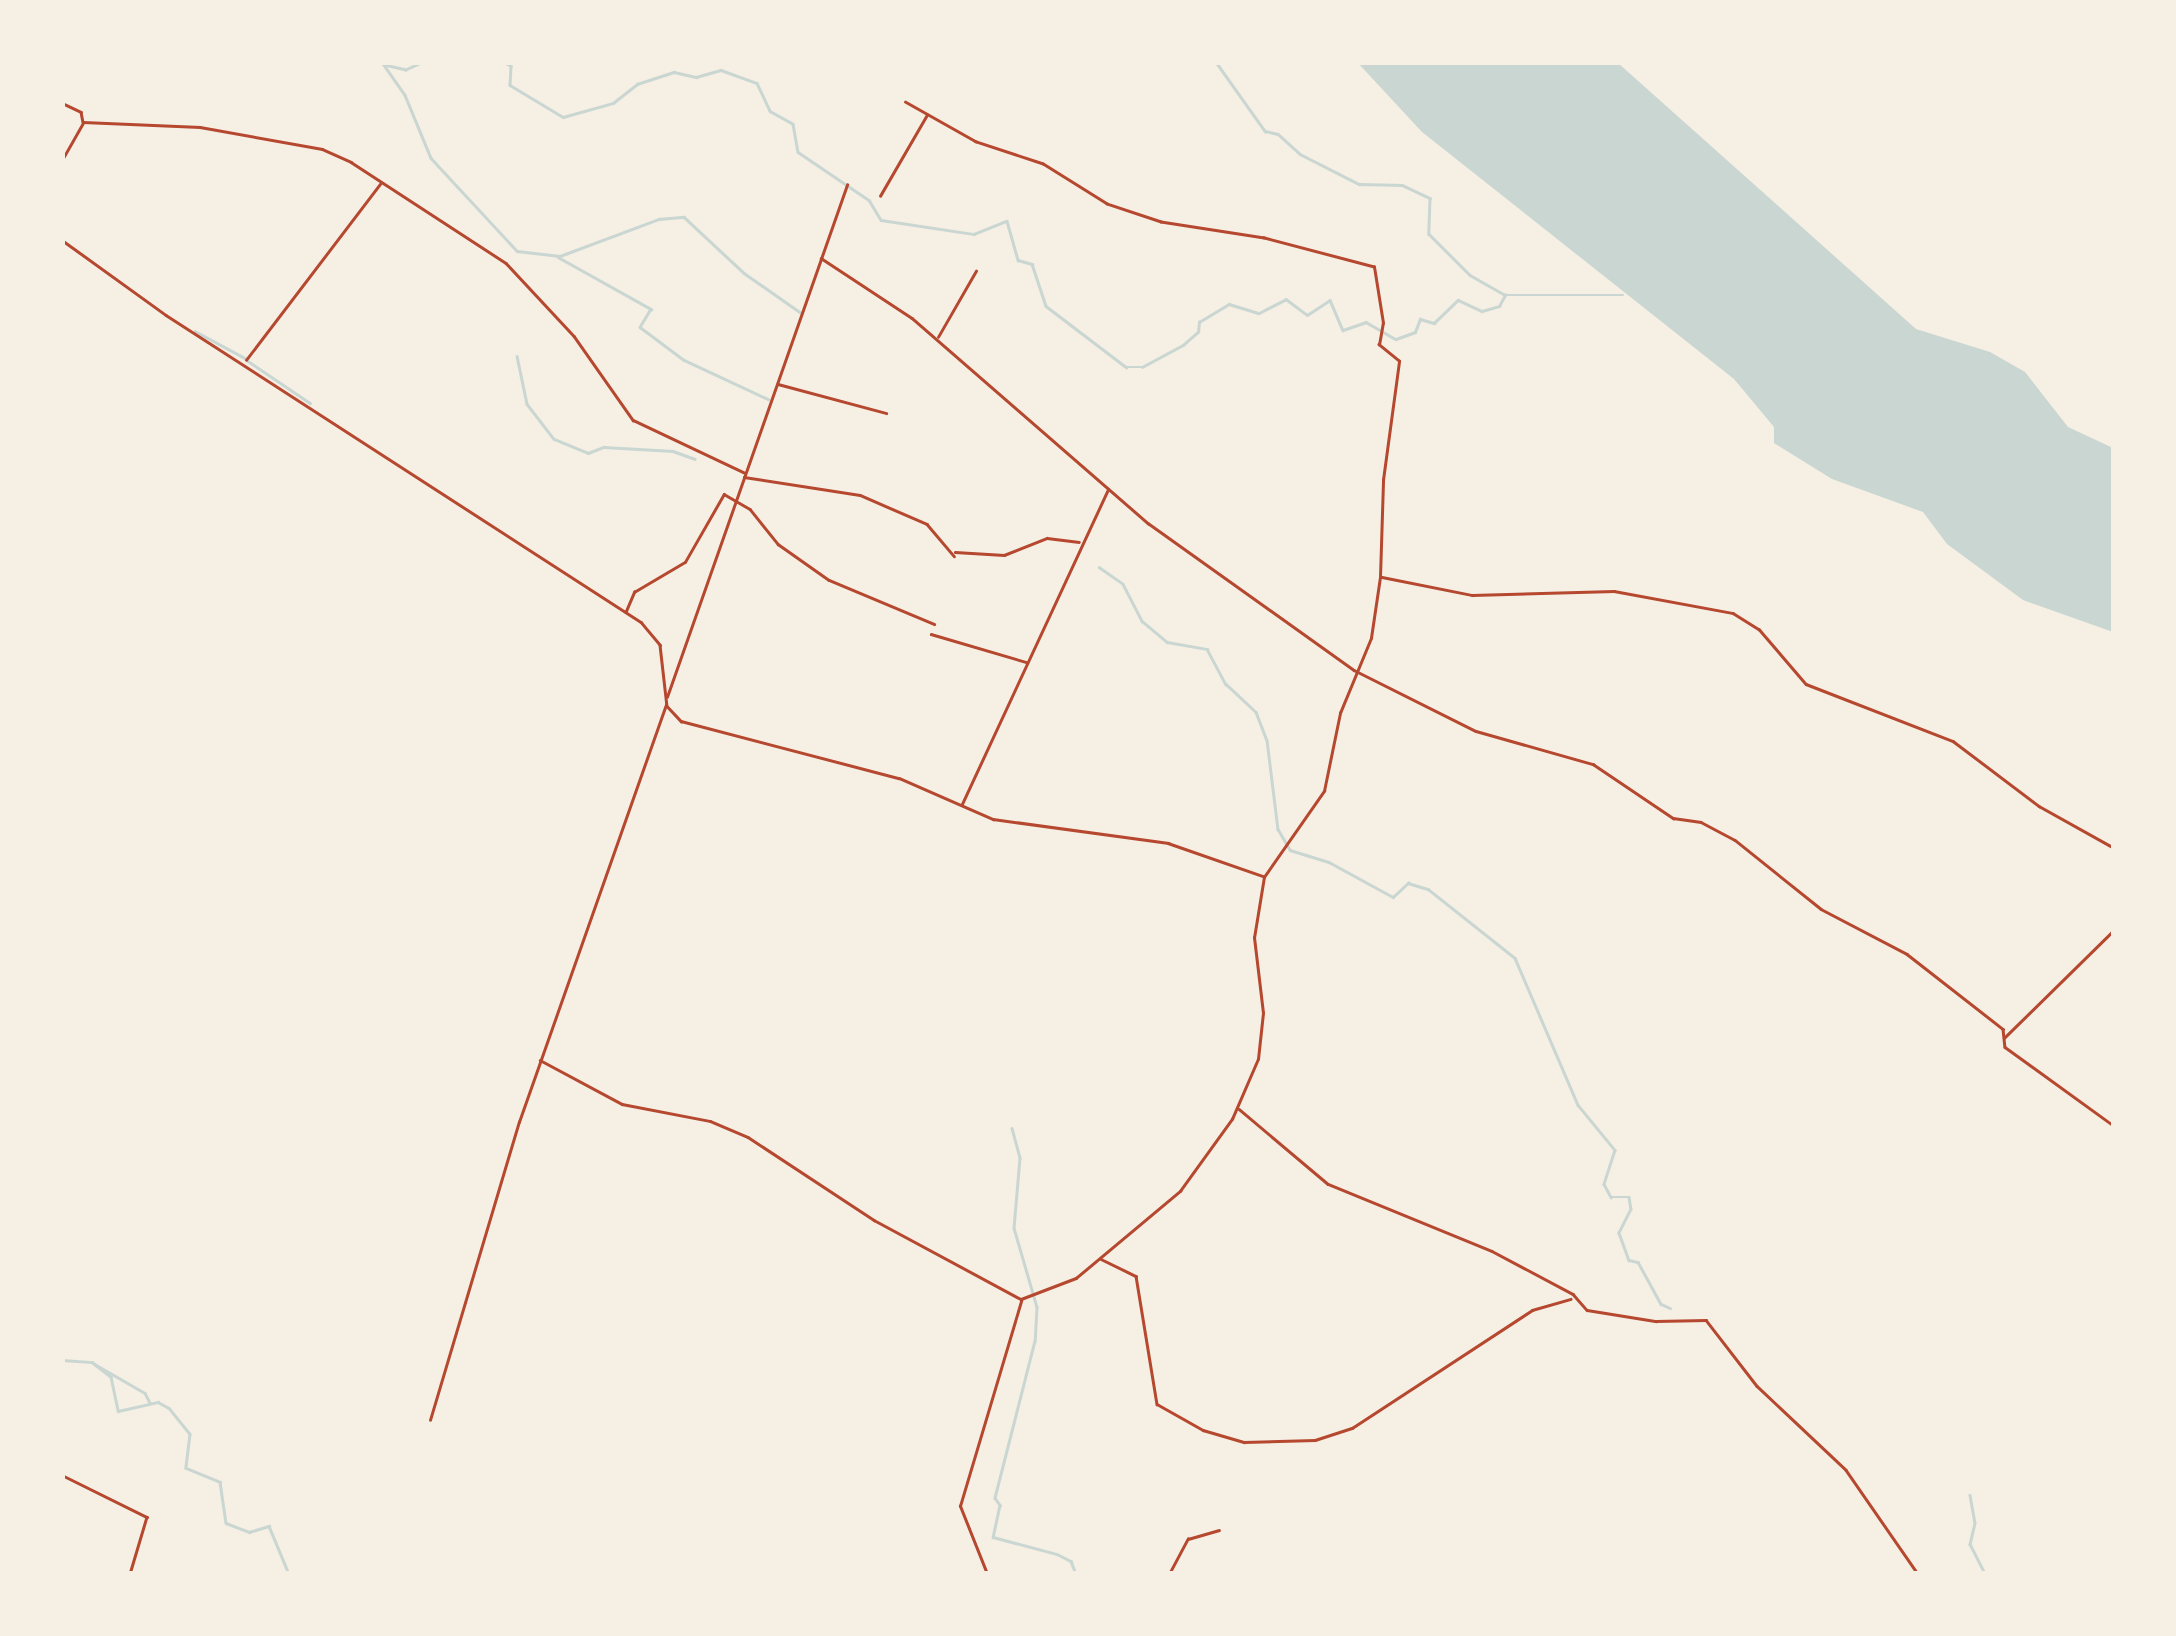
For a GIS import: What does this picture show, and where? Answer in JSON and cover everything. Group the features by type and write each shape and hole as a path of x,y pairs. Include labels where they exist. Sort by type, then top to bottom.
{"street":[{"path":"62,102 81,112 83,122 62,160"},
{"path":"540,1060 622,1104 710,1120 748,1137 874,1220 1021,1299 1100,1259 1180,1191 1238,1108 1260,1044 1263,1013 1254,938 1264,877 1324,791 1356,672 1371,638 1380,577 1383,480 1399,361 1382,352 1374,267 1364,261 1161,222 1086,194 1043,164 976,142 904,102"},
{"path":"880,196 927,115"},
{"path":"83,122 200,126 322,149 381,182 506,263 567,328 633,420 745,475 860,496 928,524 954,554 1004,555 1059,537 1080,542"},
{"path":"243,362 381,182"},
{"path":"430,1420 540,1060 847,185"},
{"path":"62,240 626,612 660,645 666,699 674,717 701,730 848,764 994,819 1168,844 1264,877"},
{"path":"821,258 937,338 1148,523 1356,672 1476,732 1593,764 1672,818 1701,822 1736,840 1821,909 1908,954 1999,1025 2005,1048 2114,1126"},
{"path":"937,338 976,271"},
{"path":"777,384 886,413"},
{"path":"961,806 1080,542 1109,488"},
{"path":"626,612 634,592 685,562 724,494 736,498 799,560 934,624"},
{"path":"1380,577 1472,595 1614,591 1733,613 1759,629 1806,684 1953,740 2039,806 2114,848"},
{"path":"931,634 1027,663"},
{"path":"2004,1039 2114,930"},
{"path":"1238,1108 1328,1184 1492,1250 1587,1310 1630,1318 1706,1320 1756,1386 1846,1470 1918,1574"},
{"path":"1100,1259 1136,1276 1157,1404 1204,1430 1250,1442 1315,1440 1352,1428 1532,1310 1573,1298"},
{"path":"988,1574 960,1506 1021,1299"},
{"path":"62,1475 146,1515 130,1574"},
{"path":"1168,1574 1188,1538 1219,1530"}],"shaded area":[{"path":"1358,63 1618,63 1916,329 1990,352 2025,372 2068,427 2113,448 2113,632 2023,600 1947,544 1923,512 1832,479 1774,443 1774,427 1734,379 1422,132"}],"waterway":[{"path":"423,62 406,70 384,65 405,95 431,158 517,251 560,256 659,219 684,217 744,273 800,312"},
{"path":"504,62 511,66 510,85 563,117 613,103 637,84 674,72 696,77 721,70 757,83 770,111 793,124 798,152 869,200 881,220 974,234 1007,221 1018,260 1032,264 1046,306 1126,367 1142,367 1183,345 1198,332 1199,322 1229,304 1259,313 1286,299 1307,315 1330,300 1343,330 1366,322 1396,339 1415,332 1420,319 1434,323 1458,300 1482,311 1499,306 1505,295"},
{"path":"1216,62 1265,131 1278,134 1300,154 1359,184 1402,185 1430,198 1429,234 1470,275 1505,295 1623,295"},
{"path":"558,257 651,309 640,327 684,360 768,399"},
{"path":"195,331 245,358"},
{"path":"517,356 527,404 554,439 588,453 604,447 673,451 695,459"},
{"path":"248,361 310,403"},
{"path":"1099,567 1123,584 1142,621 1167,642 1207,649 1226,684 1256,712 1267,740 1278,829 1290,850 1329,862 1393,897 1408,883 1428,889 1515,958 1578,1105 1615,1150 1604,1184 1611,1197 1629,1197 1631,1209 1619,1233 1629,1260 1638,1262 1661,1304 1670,1308"},
{"path":"1012,1128 1020,1158 1014,1228 1037,1307 1035,1341 995,1498 1000,1505 993,1537 1057,1554 1071,1561 1076,1574"},
{"path":"62,1360 92,1362 111,1377 118,1411 158,1402 169,1408 190,1434 186,1468 220,1482 226,1523 249,1532 269,1526 289,1574"},
{"path":"93,1363 145,1393 150,1403"},
{"path":"1970,1495 1975,1523 1970,1544 1985,1574"}]}
